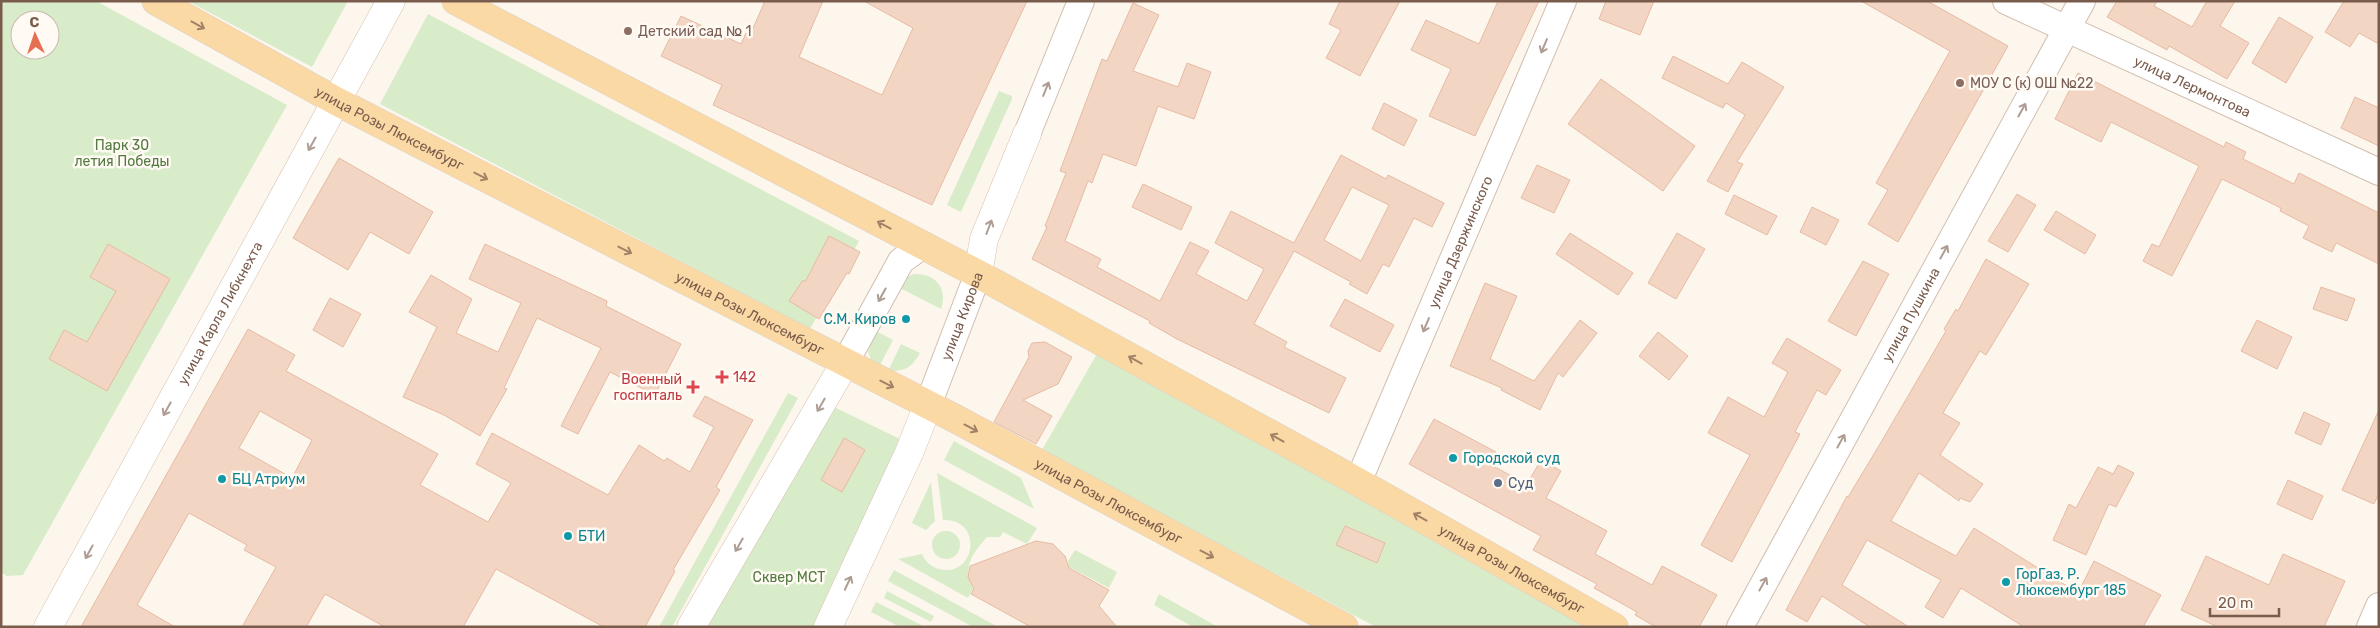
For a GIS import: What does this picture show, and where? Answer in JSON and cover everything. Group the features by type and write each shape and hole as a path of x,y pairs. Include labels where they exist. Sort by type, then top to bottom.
{"main road":[{"name":"улица Розы Люксембург","path":"156,1 336,101 928,405 1344,627"},
{"name":"улица Розы Люксембург","path":"456,1 978,274 1358,482 1614,627"}],"street":[{"name":"улица Карла Либкнехта","path":"48,627 391,1"},
{"name":"улица Кирова","path":"828,627 909,453 978,274 984,239 1081,1"},
{"name":"улица Дзержинского","path":"1358,482 1563,1"},
{"name":"улица Лермонтова","path":"2006,1 2065,30 2379,172"},
{"name":"улица Пушкина","path":"1740,627 2082,1"},
{"path":"691,627 845,363 901,261 923,245"},
{"path":"2370,627 2379,606"}],"green space":[{"name":"Парк 30 летия Победы","path":"1,1 96,1 287,105 23,575 7,576 1,572"},
{"path":"188,1 348,1 312,67"},
{"path":"428,14 859,241 810,329 380,104"},
{"path":"999,91 1012,96 1012,99 961,212 947,205"},
{"path":"914,274 928,276 938,284 943,295 941,309 898,287 905,278"},
{"path":"876,331 893,340 879,367 872,362 868,352"},
{"path":"901,344 920,353 907,368 899,371 888,371"},
{"path":"1098,352 1588,627 1376,627 1042,450"},
{"path":"788,393 798,398 672,627 659,627"},
{"name":"Сквер МСТ","path":"830,405 906,442 817,627 708,627"},
{"path":"954,441 1021,478 1034,509 944,460"},
{"path":"937,473 1037,528 1027,544 1003,532 1000,537 987,537 970,561 968,574 973,589 968,598 898,559 922,554 933,567 951,570 961,565 967,557 970,548 970,537 965,528 956,522 943,520"},
{"path":"931,482 935,521 926,530 912,523"},
{"path":"946,531 956,535 960,545 956,555 946,559 936,555 932,545 936,535"},
{"path":"1075,550 1117,572 1109,588 1069,567 1068,561"},
{"path":"894,570 998,627 973,627 888,581"},
{"path":"887,591 934,616 931,622 884,598"},
{"path":"1159,594 1218,627 1193,627 1154,605"},
{"path":"876,602 925,627 900,627 871,612"}],"building":[{"path":"765,1 823,1 799,57 882,95 913,28 864,1 1027,1 932,205 713,105 722,85 661,56 681,16 741,44 746,33 750,35"},
{"path":"1340,1 1400,1 1360,76 1326,58 1341,30 1329,24"},
{"path":"1498,1 1539,1 1475,136 1429,116 1451,69 1411,50 1426,20 1479,44"},
{"path":"1606,1 1654,1 1640,35 1599,19"},
{"path":"1861,1 1927,1 2008,46 1898,242 1868,224 1888,190 1876,183 1950,51"},
{"path":"2117,1 2157,1 2154,6 2192,27 2207,1 2235,1 2220,26 2249,43 2227,79 2169,46 2167,50 2107,17"},
{"path":"2344,1 2379,1 2379,44 2359,33 2350,47 2325,32"},
{"path":"1133,3 1159,15 1133,71 1178,87 1187,63 1211,72 1194,119 1158,106 1136,166 1103,154 1092,183 1088,181 1065,241 1101,259 1097,267 1160,301 1190,242 1209,251 1196,274 1247,301 1264,269 1215,243 1231,211 1294,243 1341,155 1386,179 1388,175 1444,203 1432,227 1414,218 1389,267 1383,264 1367,294 1349,284 1351,282 1294,251 1254,324 1287,342 1284,347 1346,378 1329,413 1177,339 1149,323 1150,321 1032,259 1047,227 1045,226 1066,173 1060,171 1102,59 1107,61","holes":["1352,187 1389,205 1361,261 1324,240"]},
{"path":"2279,17 2313,37 2286,83 2252,63"},
{"path":"1673,56 1728,84 1742,62 1784,87 1737,162 1743,164 1728,192 1707,181 1745,115 1726,103 1723,108 1662,78"},
{"path":"2078,73 2224,147 2226,142 2246,152 2243,159 2294,184 2299,173 2379,213 2379,264 2336,243 2332,252 2303,238 2309,226 2280,211 2281,208 2222,179 2172,276 2143,261 2152,244 2159,247 2199,166 2111,122 2101,142 2055,119"},
{"path":"1601,79 1695,146 1663,191 1568,124"},
{"path":"2355,97 2379,108 2379,146 2341,128"},
{"path":"1384,103 1417,120 1404,146 1372,129"},
{"path":"339,158 433,212 409,254 370,232 348,270 293,238"},
{"path":"1537,165 1570,180 1554,213 1521,198"},
{"path":"1143,184 1192,207 1181,230 1132,207"},
{"path":"2017,194 2036,205 2008,252 1988,241"},
{"path":"1734,195 1777,216 1767,235 1725,214"},
{"path":"1812,207 1839,220 1826,245 1800,232"},
{"path":"2056,211 2096,235 2085,254 2044,230"},
{"path":"1570,233 1633,273 1618,295 1556,254"},
{"path":"1677,233 1705,249 1676,299 1648,283"},
{"path":"829,236 860,252 849,274 847,273 819,319 789,301 803,280 805,282"},
{"path":"108,244 170,279 107,391 49,359 64,330 87,342 116,291 90,277"},
{"path":"485,244 607,301 606,306 681,344 655,395 610,372 578,434 561,426 601,348 537,318 504,388 507,389 480,436 444,415 403,397 437,327 409,312 431,275 472,299 456,333 498,352 521,303 469,279"},
{"path":"1986,259 2029,284 1986,355 1980,351 1943,413 1960,423 1940,455 1983,484 1970,502 1960,498 1959,501 1919,473 1891,521 1956,556 1974,528 2078,593 2094,561 2161,595 2143,627 2024,627 1961,588 1943,618 1925,607 1941,580 1867,540 1842,585 1909,627 1870,627 1822,596 1807,622 1786,610 1847,496 1880,444 1946,331 1944,329 1956,309 1958,311"},
{"path":"1863,261 1889,274 1856,336 1828,321"},
{"path":"1485,283 1517,296 1490,359 1534,381 1580,320 1597,333 1563,377 1558,373 1540,410 1501,390 1502,388 1450,366"},
{"path":"2321,287 2355,299 2347,321 2313,309"},
{"path":"330,298 361,314 343,347 313,330"},
{"path":"1345,299 1394,325 1380,352 1330,326"},
{"path":"2257,320 2292,337 2277,369 2241,351"},
{"path":"248,329 295,355 286,371 438,454 420,485 488,522 511,483 476,464 492,433 608,495 639,445 664,461 667,458 690,472 714,427 693,416 705,396 753,420 716,487 720,490 673,570 675,571 645,627 604,627 496,569 463,627 385,627 325,594 306,627 242,627 276,567 244,550 247,545 189,513 137,605 175,627 81,627","holes":["260,411 312,440 292,478 239,448"]},
{"path":"1658,332 1688,356 1669,380 1639,356"},
{"path":"1787,338 1841,370 1826,395 1817,390 1795,432 1800,434 1732,562 1701,545 1750,455 1708,433 1728,397 1764,417 1788,372 1772,363"},
{"path":"1045,342 1072,357 1058,384 1023,400 1052,416 1036,444 994,422 1029,357 1028,351 1032,343"},
{"path":"2379,410 2379,493 2374,504 2342,490"},
{"path":"2304,412 2330,424 2321,445 2295,433"},
{"path":"1434,419 1496,452 1489,464 1527,484 1541,460 1561,471 1546,498 1607,531 1595,554 1652,585 1662,566 1717,595 1699,627 1656,627 1635,615 1637,612 1594,588 1597,584 1533,550 1541,536 1409,464"},
{"path":"844,438 865,450 842,492 821,480"},
{"path":"2118,465 2134,473 2116,507 2109,504 2086,555 2053,540 2069,504 2076,508 2098,467 2113,474"},
{"path":"2288,480 2323,496 2312,520 2277,504"},
{"path":"1345,526 1385,543 1377,563 1336,545"},
{"path":"1036,541 1053,544 1065,556 1069,568 1109,590 1099,606 1117,627 1031,627 971,594 974,589 968,577 970,566"},
{"path":"2283,554 2345,581 2324,627 2218,627 2181,610 2206,556 2269,585"}],"place":[{"name":"Детский сад № 1","path":"628,31"},
{"name":"МОУ С (к) ОШ №22","path":"1960,83"},
{"name":"С.М. Киров","path":"906,319"},
{"name":"142","path":"722,377"},
{"name":"Военный госпиталь","path":"693,387"},
{"name":"Городской суд","path":"1453,458"},
{"name":"БЦ Атриум","path":"222,479"},
{"name":"Суд","path":"1498,483"},
{"name":"БТИ","path":"568,536"},
{"name":"ГорГаз, Р. Люксембург 185","path":"2006,582"}]}
